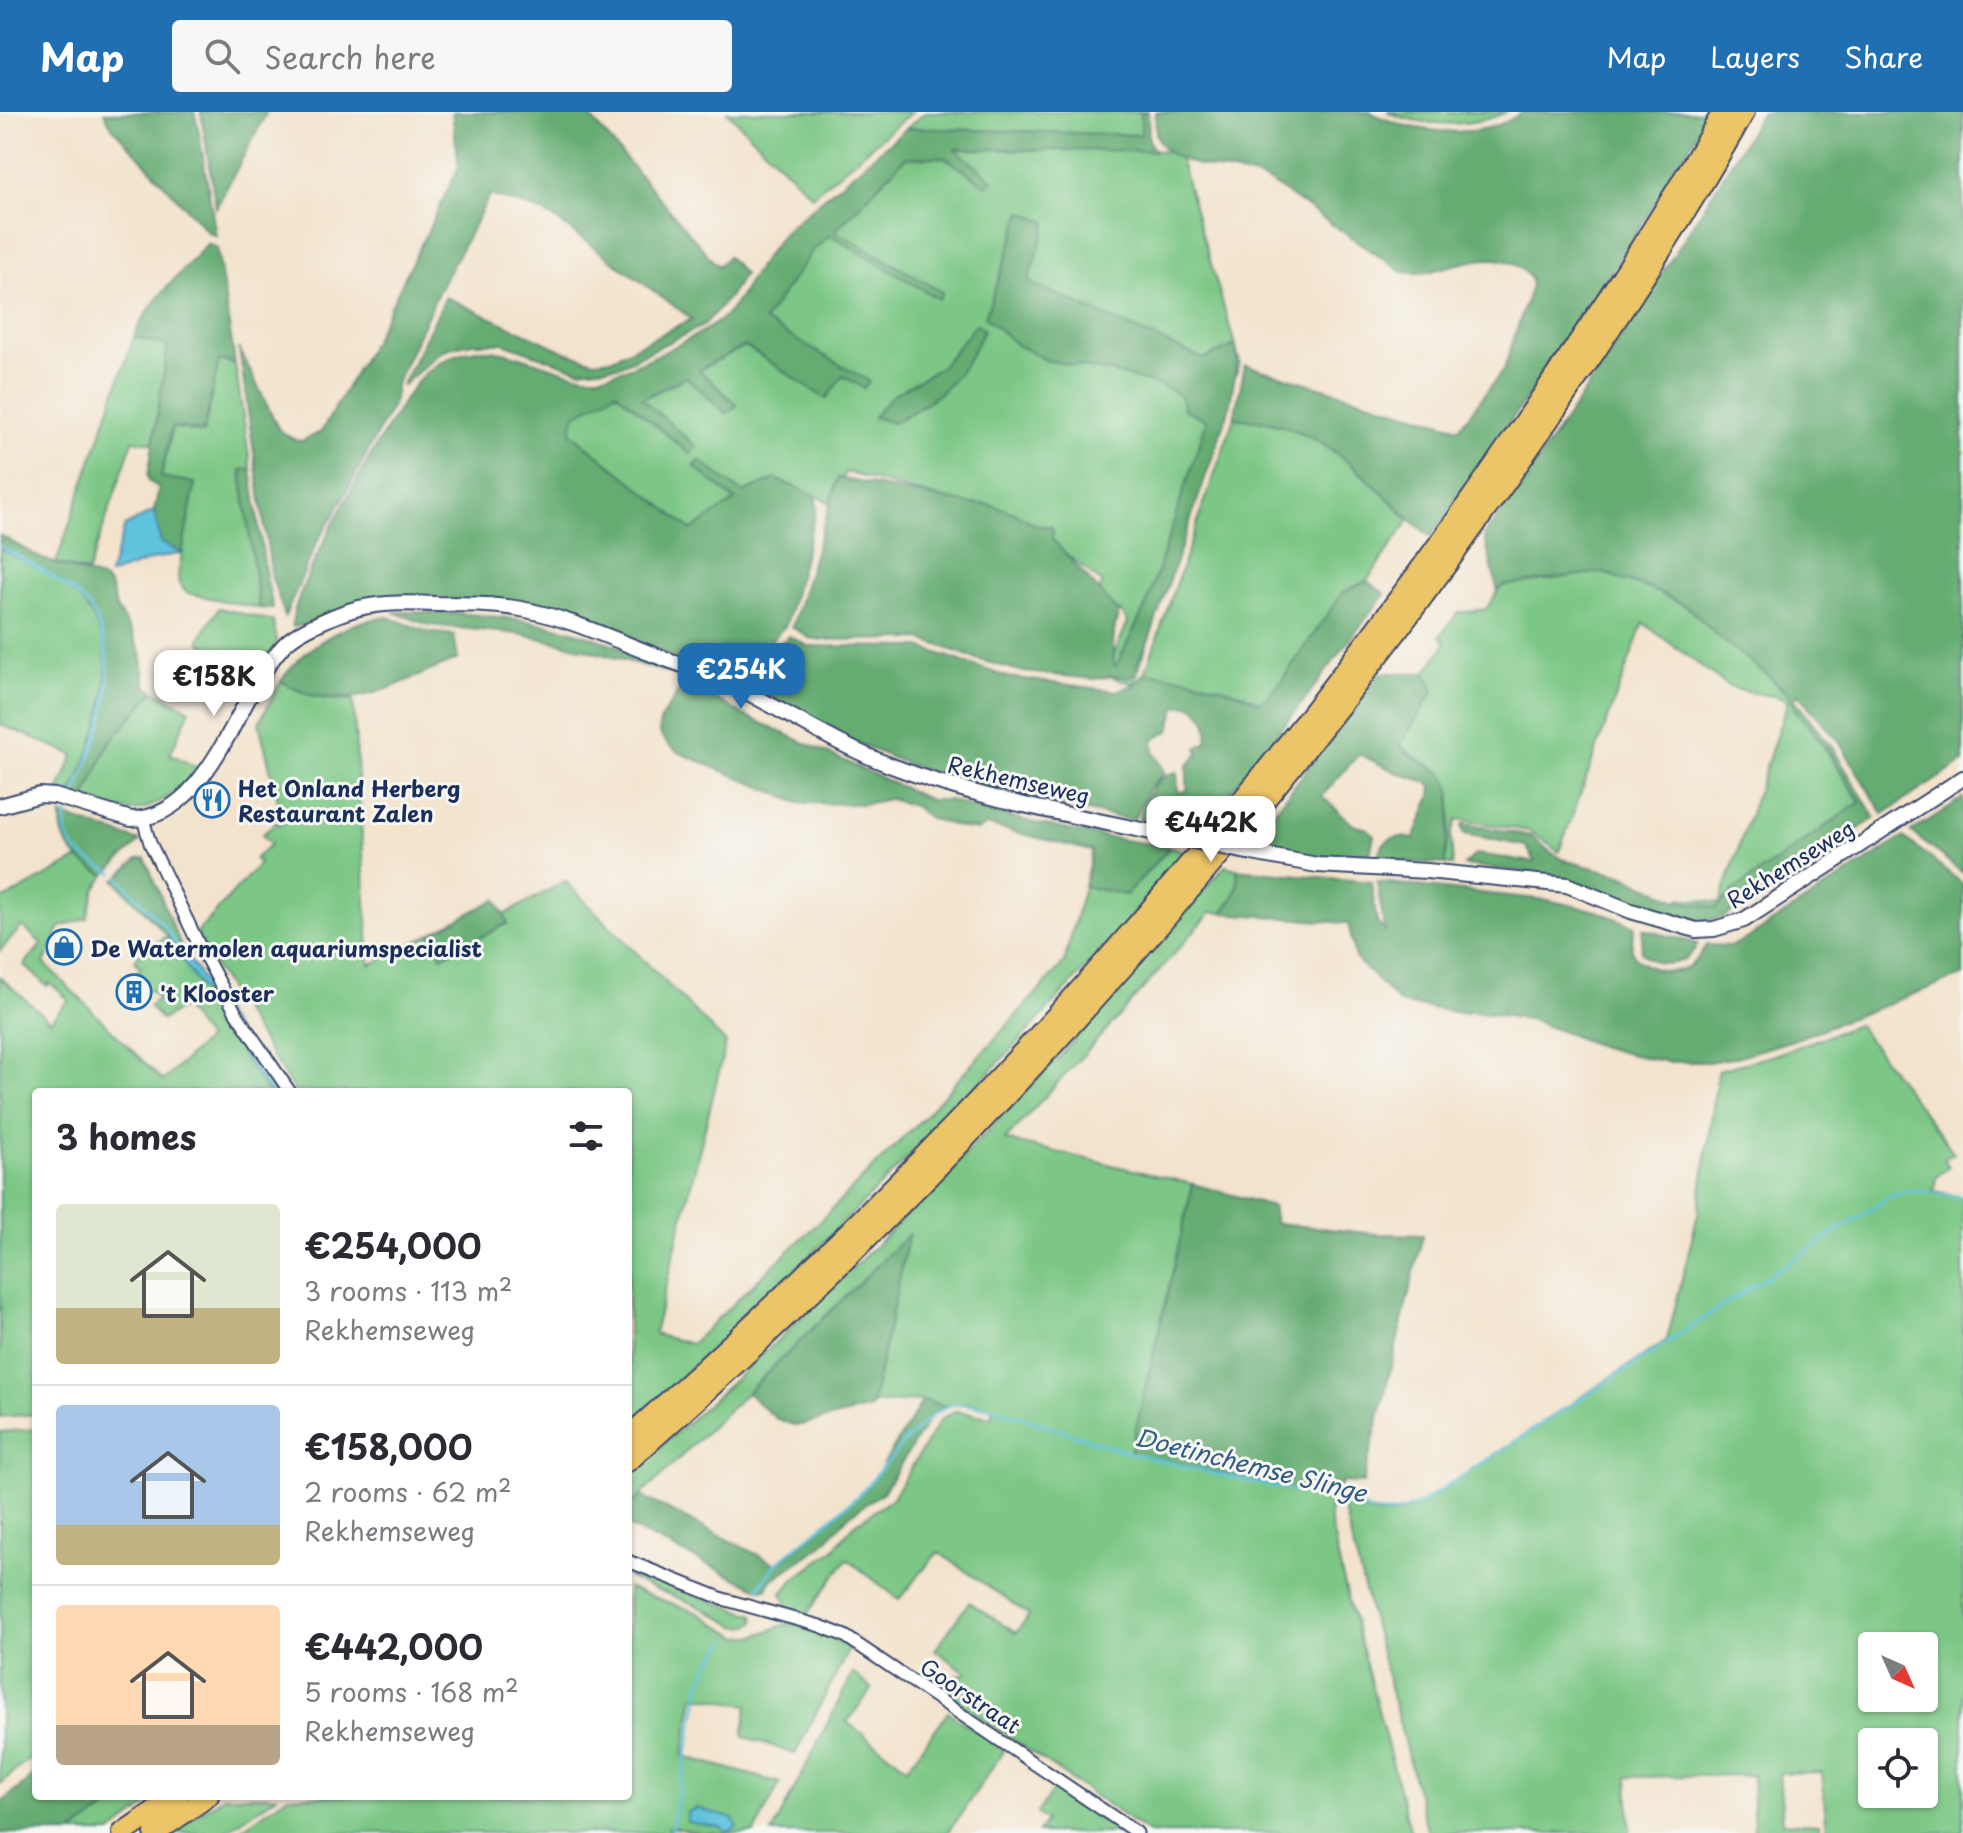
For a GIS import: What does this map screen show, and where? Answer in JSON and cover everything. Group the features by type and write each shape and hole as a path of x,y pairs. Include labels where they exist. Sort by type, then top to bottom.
{"highway":[{"path":"632,1433 824,1256 934,1147 1189,865 1314,711 1476,493 1626,271 1723,112"},
{"path":"632,1457 718,1381 941,1165 1204,874 1326,725 1491,504 1599,345 1744,112"},
{"path":"123,1833 171,1800"},
{"path":"155,1833 202,1800"}],"street":[{"name":"Rekhemseweg","path":"143,819 168,809 206,773 240,711 287,642 305,630 357,608 391,603 498,606 559,619 728,682 863,753 920,777 1003,800 1317,865 1427,871 1567,885 1663,922 1696,930 1714,929 1744,920 1963,778"},
{"path":"0,806 22,799 55,796 114,816 143,819 150,843 198,943 236,1013 287,1088"},
{"name":"Goorstraat","path":"632,1563 696,1589 845,1636 1137,1833"}],"green space":[{"path":"194,112 216,236 208,232 112,127 104,113"},
{"path":"201,112 267,112 216,208"},
{"path":"452,112 586,112 711,259 718,266 728,257 744,274 729,297 703,326 619,366 579,370 503,343 472,343 438,354 401,387 446,297 568,353 595,361 611,359 692,319 551,216 490,195 440,288 397,381 393,404 317,542 285,616 272,578 239,348 279,430 302,441 321,432 374,340 459,167"},
{"path":"727,112 912,112 812,196"},
{"path":"925,112 1141,112 1142,135 907,128"},
{"path":"1141,112 1148,112 1149,142 1155,151 955,149 993,180 987,186 944,157 905,158 835,231 942,292 939,299 830,235 813,250 764,321 869,381 864,388 843,376 826,399 745,346 699,370 737,405 727,414 686,377 642,399 697,447 690,454 616,392 574,416 571,433 692,530 735,500 694,466 700,461 743,493 775,479 815,495 817,507 786,625 726,679 586,623 438,597 293,627 295,610 306,581 366,464 418,381 438,364 464,352 488,350 585,376 598,376 627,368 686,341 728,313 787,229 907,128 1141,135"},
{"path":"1156,112 1370,112 1405,126 1447,132 1488,128 1522,112 1710,112 1609,274 1431,537 1358,470 1319,442 1271,422 1234,418 1245,365 1459,428 1504,369 1530,289 1529,276 1514,264 1488,259 1420,273 1401,271 1270,182 1195,164 1169,152 1157,136"},
{"path":"1387,112 1507,112 1479,121 1447,124 1416,121"},
{"path":"1762,112 1963,112 1963,762 1883,814 1838,740 1798,694 1794,700 1831,745 1875,818 1724,917 1702,922 1682,919 1555,875 1464,865 1476,854 1535,861 1526,846 1464,834 1462,827 1463,824 1532,836 1550,852 1567,861 1622,875 1679,901 1716,908 1736,889 1860,802 1823,743 1794,709 1793,700 1684,605 1653,590 1601,572 1503,586 1498,591 1484,536 1628,327"},
{"path":"918,136 1178,152 1240,362 1134,684 1105,675 1128,622 1121,611 1119,613 1099,593 1102,583 1042,534 990,512 846,472 830,502 776,480 695,537 571,433 573,413 726,337"},
{"path":"1022,212 1047,222 1028,282 1203,359 1236,345 1237,362 1229,409 1150,637 1134,674 1129,677 1094,679 1024,672 921,639 822,640 809,638 792,627 838,478 992,506 1036,525 1050,526 1053,529 1052,539 1119,613 1114,639 1116,666 1147,603 1207,420 1185,410 1180,396 1163,386 1045,360 1017,345 985,317"},
{"path":"208,243 217,248 235,364 219,360 204,431 173,427 171,431 161,477 195,483 182,553 161,543 154,511 159,488 148,477 168,346 134,337 156,300"},
{"path":"976,324 984,330 966,363 948,386 893,423 873,417 893,395 941,367"},
{"path":"134,337 168,346 153,443 133,440 88,572 56,563"},
{"path":"219,360 235,364 251,469 241,471 259,608 187,593 179,584 178,575 195,484 161,477 173,427 202,433"},
{"path":"1234,418 1270,422 1311,438 1363,474 1409,520 1367,581 1343,592 1280,683 1267,698 1259,702 1241,693 1145,673"},
{"path":"251,469 273,609 259,608 241,470"},
{"path":"0,535 42,559 104,579 141,653 146,686 154,691 108,745 85,798 71,794 101,716 106,688 106,661 101,635 89,610 69,589 0,548"},
{"path":"0,548 69,589 89,610 101,635 106,661 106,688 101,716 71,794 58,792 74,755 0,724"},
{"path":"1601,572 1653,590 1684,605 1770,677 1793,700 1860,802 1853,810 1736,889 1716,908 1679,901 1680,898 1720,903 1788,701 1728,686 1643,623 1559,852 1530,831 1457,819 1451,836 1453,865 1445,864 1451,802 1447,780 1400,745 1434,690 1425,673 1446,643 1440,636 1458,613 1486,609 1502,586"},
{"path":"1367,581 1385,594 1196,834 1139,820 1147,797 1162,778 1177,772 1178,792 1187,791 1187,766 1199,753 1197,748 1207,742 1208,734 1202,714 1192,707 1176,707 1169,731 1153,740 1154,752 1165,772 1148,790 1134,819 1126,819 1025,798 919,769 857,743 738,680 789,636 808,646 920,647 1007,677 1116,691 1134,685 1145,673 1175,676 1218,686 1259,702 1267,698 1280,683 1343,592"},
{"path":"219,608 273,621 277,642 251,687 193,659 193,654 200,658 207,648 200,643 200,638"},
{"path":"393,612 469,614 546,625 617,646 682,671 695,680 566,644 519,634 429,625"},
{"path":"388,617 428,632 454,635 458,659 392,687 349,698 327,698 304,693 281,681 301,657 328,637 358,623"},
{"path":"1380,673 1425,673 1434,690 1400,745 1447,780 1451,802 1445,864 1378,860 1382,847 1389,840 1400,837 1414,839 1432,786 1359,754 1322,796 1353,825 1368,829 1374,835 1369,860 1315,859 1256,836"},
{"path":"281,681 316,697 353,699 370,965 430,934 443,956 508,923 504,915 565,881 726,1043 654,1334 691,1344 924,1117 1064,963 1084,886 1126,895 1170,847 1188,852 1055,1002 917,1148 775,1289 632,1421 632,1088 292,1088 216,969 197,933 259,864 255,859 271,844 262,835 276,822 280,825 287,817 280,809 259,723"},
{"path":"683,683 746,716 930,800 949,800 1059,828 1170,847 1126,895 1084,886 1092,851 986,825 978,830 963,828 929,818 914,806 889,799 864,804 799,803 678,752 667,743 659,726"},
{"path":"154,691 190,710 170,754 198,768 172,793 139,810 115,809 85,798 108,745"},
{"path":"1963,798 1963,873 1911,832"},
{"path":"61,815 140,841 105,875 72,852 63,836"},
{"path":"1904,837 1963,884 1963,975 1793,1040 1708,1062 1668,1062 1633,1055 1602,1047 1529,1019 1466,1011 1466,1014 1400,1003 1355,958 1346,923 1222,913 1235,893 1237,869 1371,882 1377,923 1385,931 1377,882 1547,900 1597,911 1635,926 1632,948 1636,958 1647,966 1679,971 1691,965 1706,945 1732,946 1748,938"},
{"path":"145,858 182,948 177,951 167,935 115,880 138,859"},
{"path":"77,859 105,875 95,890 87,918 60,927 44,963 163,1081 207,1039 183,1007 162,1020 149,1006 158,998 149,989 145,992 132,976 141,968 135,961 142,951 167,936 265,1088 32,1088 32,1414 0,1417 0,977 50,1021 69,1000 50,983 47,986 24,965 42,944 22,926 0,951 0,901"},
{"path":"1225,866 1237,869 1235,893 1222,913 1211,912 1005,1140 1193,1184 1131,1452 1331,1500 1329,1516 1341,1571 1411,1833 1149,1833 932,1684 967,1673 935,1650 969,1602 1016,1633 1029,1615 938,1552 899,1599 847,1559 807,1614 788,1608 782,1593 793,1580 833,1550 854,1525 892,1499 941,1419 955,1411 991,1417 993,1408 967,1403 944,1406 924,1400 872,1404 908,1236 632,1504 632,1473 779,1339 895,1227 1059,1057"},
{"path":"496,899 508,923 442,957 430,934"},
{"path":"1643,929 1698,944 1693,952 1679,961 1656,962 1641,952"},
{"path":"1858,1025 1954,1153 1944,1159 1949,1167 1936,1177 1934,1191 1963,1197 1963,1833 1827,1833 1822,1772 1779,1773 1783,1822 1819,1824 1820,1833 1754,1833 1752,1775 1628,1777 1630,1833 1428,1833 1342,1503 1387,1515 1421,1503 1667,1340 1698,1214 1718,1070 1771,1056"},
{"path":"1193,1184 1272,1206 1275,1223 1376,1234 1423,1235 1363,1483 1342,1482 1331,1500 1130,1453"},
{"path":"909,1234 871,1408 796,1426 775,1418 747,1393"},
{"path":"923,1400 944,1406 931,1416 883,1492 850,1515 820,1547 770,1581 767,1589 758,1589 632,1528 632,1504 641,1496 776,1564 858,1496 875,1478"},
{"path":"32,1429 32,1756 0,1784 0,1432"},
{"path":"632,1569 682,1591 754,1615 755,1621 750,1626 738,1627 696,1605 632,1580"},
{"path":"632,1589 696,1612 739,1637 755,1636 789,1623 806,1627 850,1647 795,1754 743,1736 748,1705 694,1696 683,1756 780,1783 754,1833 704,1833 669,1827 668,1833 236,1833 282,1800 632,1800"},
{"path":"853,1673 872,1689 847,1722 907,1768 948,1712 1004,1750 948,1833 772,1833"},
{"path":"32,1777 32,1800 118,1800 72,1833 0,1833 0,1804"},
{"path":"1056,1786 1123,1833 1037,1833 1046,1821 1037,1813"},
{"path":"118,1800 155,1800 111,1833 72,1833"},
{"path":"218,1800 271,1800 224,1833 172,1833"}],"water":[{"path":"154,511 161,543 182,553 109,575 125,526"},
{"path":"182,948 272,1088 266,1088 246,1061 177,951"},
{"path":"697,1808 733,1819 737,1827 728,1832 719,1827 687,1822 687,1812"}],"waterway":[{"path":"0,546 77,595 92,613 102,638 108,664 106,703 96,740 74,796"},
{"path":"67,814 66,836 71,844 85,857 113,873"},
{"path":"119,878 166,928 180,950"},
{"name":"Doetinchemse Slinge","path":"758,1589 776,1564 858,1496 907,1439 935,1413 954,1403 993,1408 1130,1453 1358,1505 1374,1512 1405,1510 1421,1503 1891,1196 1911,1190 1963,1197"},
{"path":"671,1833 701,1681 708,1665 726,1641"}],"place":[{"name":"Het Onland Herberg Restaurant Zalen","path":"212,800"},
{"name":"De Watermolen aquariumspecialist","path":"64,947"},
{"name":"'t Klooster","path":"134,992"}]}
